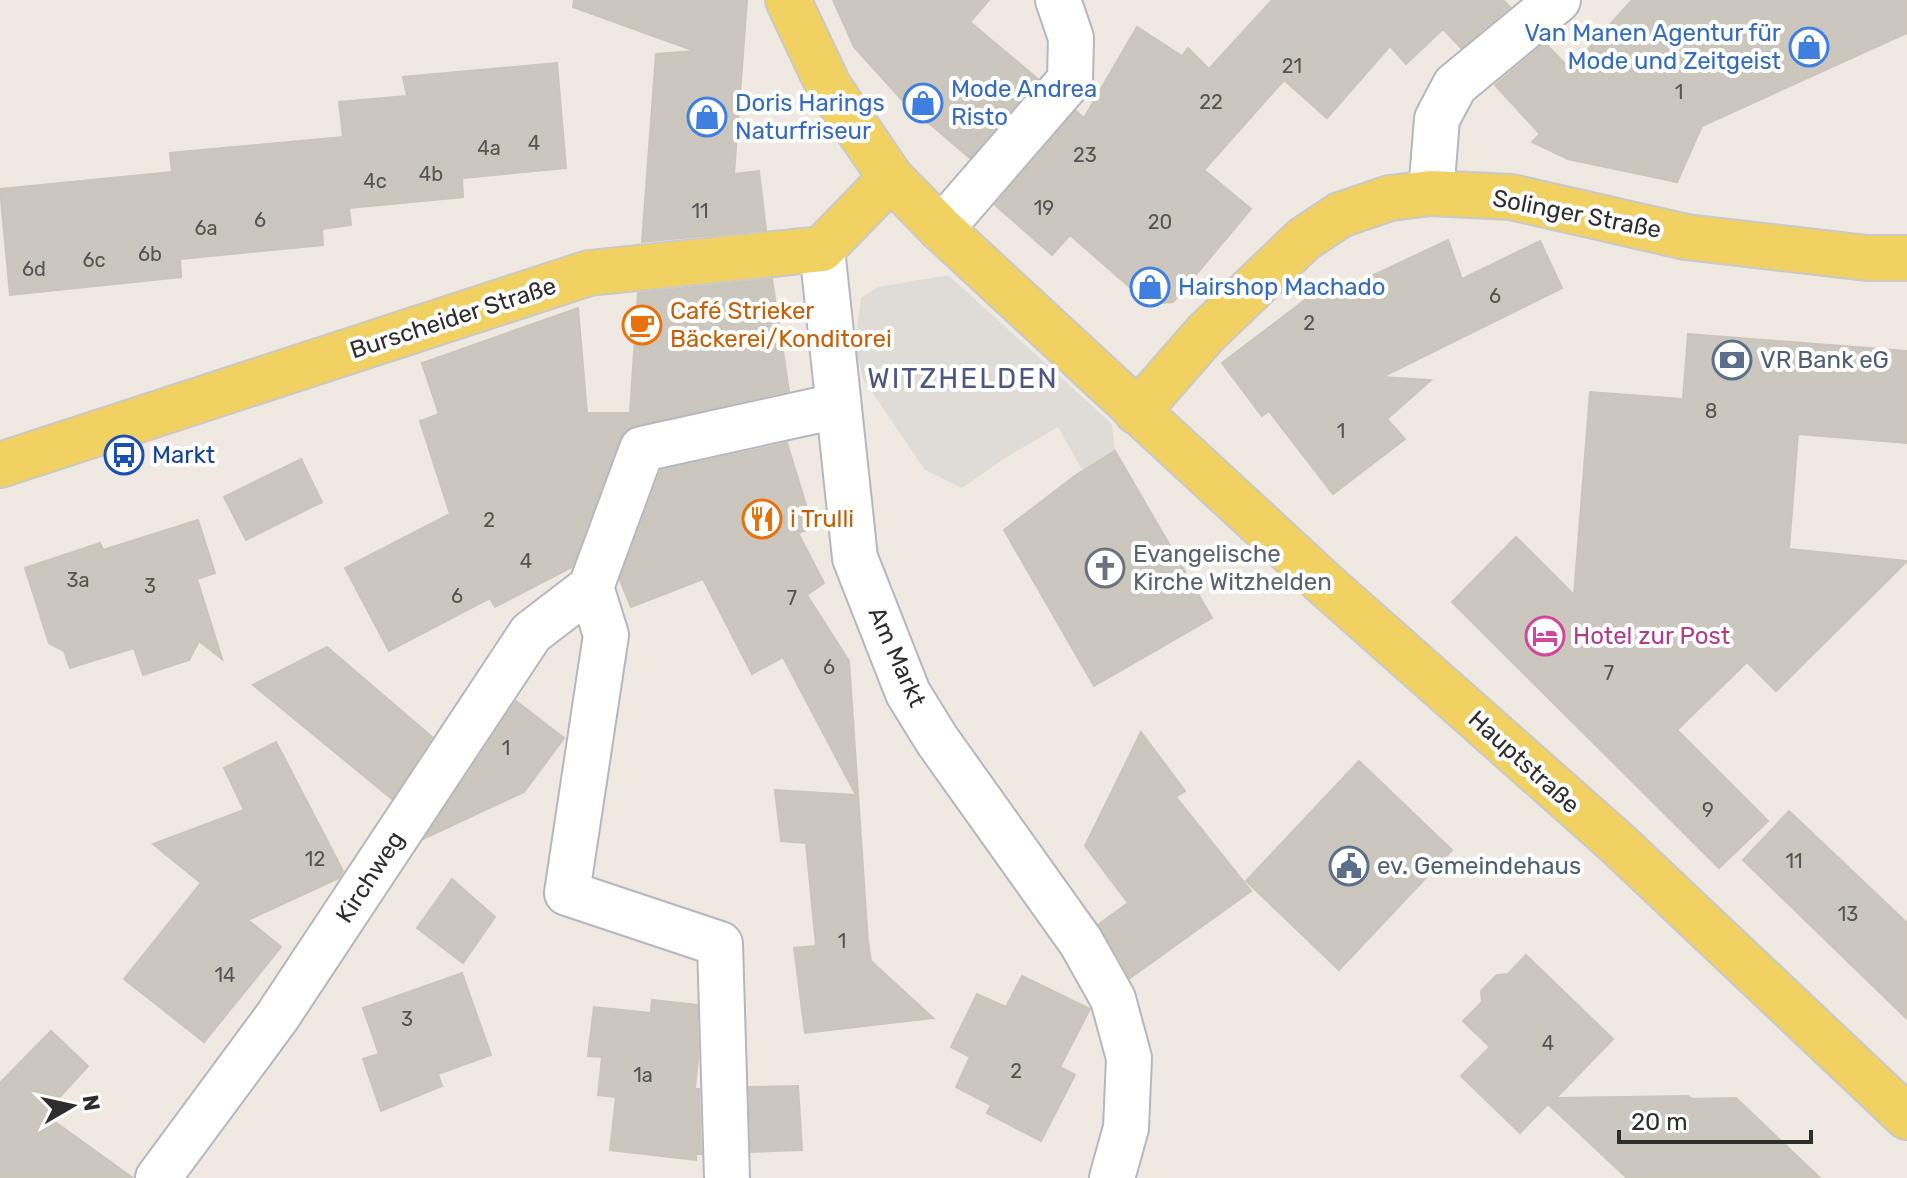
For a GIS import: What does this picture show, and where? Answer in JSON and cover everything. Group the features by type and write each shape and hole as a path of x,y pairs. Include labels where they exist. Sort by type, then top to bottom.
{"main road":[{"path":"788,0 829,87 891,178 941,229 1137,412"},
{"path":"822,249 891,178"},
{"name":"Solinger Straße","path":"1137,412 1206,333 1304,239 1340,215 1390,198 1431,193 1511,197 1686,237 1867,258 1907,258"},
{"name":"Burscheider Straße","path":"0,465 589,273 822,249"},
{"name":"Hauptstraße","path":"1137,412 1326,585 1617,843 1907,1117"}],"street":[{"path":"941,229 1070,80 1071,38 1058,0"},
{"path":"1431,193 1437,119 1455,85 1558,0"},
{"name":"Am Markt","path":"822,249 855,558 908,693 937,740 1081,942 1113,999 1129,1058 1126,1128 1112,1178"},
{"path":"727,1178 720,944 567,893 606,635 591,587 642,449 837,406"},
{"name":"Kirchweg","path":"158,1178 277,1017 531,633 591,587"}],"shaded area":[{"path":"948,275 1112,424 1115,451 1083,471 1058,427 962,488 925,470 863,379 855,346 861,298 878,287"}],"building":[{"path":"574,0 747,0 734,174 759,171 766,230 642,242 656,54 695,51 573,7"},
{"path":"833,0 989,0 970,22 1038,79 970,158 903,101 854,47"},
{"path":"1272,0 1503,0 1510,7 1461,48 1443,29 1406,64 1390,46 1327,118 1284,80 1204,170 1251,209 1173,302 1149,304 1070,235 1052,255 995,205 1076,111 1084,118 1137,27 1182,56 1188,48 1209,69"},
{"path":"1632,0 1907,0 1907,33 1702,126 1677,182 1568,159 1532,142 1540,134 1495,85 1545,43 1570,69"},
{"path":"557,63 566,168 462,178 463,197 349,208 351,225 322,229 323,245 180,259 181,277 10,295 0,189 172,172 170,153 343,137 339,102 407,96 403,77"},
{"path":"1448,240 1462,279 1540,241 1562,288 1382,377 1431,380 1387,419 1405,439 1333,494 1269,411 1262,416 1222,363 1318,290 1325,298"},
{"path":"772,279 789,391 626,430 619,440 572,567 495,607 490,598 389,651 345,568 450,514 420,421 439,414 422,363 578,308 587,413 630,413 638,293"},
{"path":"1688,334 1907,351 1907,443 1798,434 1789,549 1907,561 1776,691 1747,662 1677,730 1768,821 1719,868 1452,602 1516,537 1574,595 1590,392 1683,399"},
{"path":"787,443 813,528 798,533 824,583 807,595 849,661 871,961 933,1018 805,1033 794,948 816,946 806,843 781,841 775,790 856,795 783,657 752,674 703,579 631,607 620,580 661,470"},
{"name":"Evangelische Kirche Witzhelden","path":"1115,451 1212,618 1094,686 1004,530 1076,475"},
{"path":"301,459 322,502 246,540 224,497"},
{"path":"198,520 215,573 197,579 222,659 199,641 189,660 143,675 134,648 70,668 64,651 49,643 25,568 100,543 103,550"},
{"path":"327,647 432,737 392,799 253,685"},
{"path":"516,701 564,738 524,792 425,838"},
{"path":"1141,732 1185,791 1176,797 1251,891 1130,978 1099,924 1128,903 1085,846"},
{"path":"276,742 343,871 339,878 248,920 281,947 204,1042 124,979 201,883 153,844 244,810 224,768"},
{"name":"ev. Gemeindehaus","path":"1359,761 1452,850 1339,970 1246,881"},
{"path":"1789,811 1907,923 1907,1019 1743,860"},
{"path":"452,879 495,917 463,963 417,928"},
{"path":"1526,955 1613,1039 1556,1098 1736,1098 1820,1178 1627,1178 1548,1104 1520,1133 1461,1076 1490,1047 1463,1021 1482,1002 1481,991 1497,975 1508,974"},
{"path":"462,973 491,1055 438,1074 442,1086 381,1111 363,1059 379,1054 363,1008"},
{"path":"1022,976 1090,1009 1060,1067 1075,1075 1041,1141 987,1113 991,1105 956,1087 970,1057 951,1047 977,994 1006,1007"},
{"path":"652,1000 697,1005 695,1089 699,1089 701,1154 696,1154 696,1160 610,1150 616,1097 598,1095 602,1057 588,1056 594,1007 651,1013"},
{"path":"51,1031 88,1066 44,1114 133,1178 0,1178 0,1083"},
{"path":"798,1086 802,1150 751,1152 749,1087"}],"place":[{"name":"Van Manen Agentur für Mode und Zeitgeist","path":"1809,47"},
{"name":"Mode Andrea Risto","path":"923,103"},
{"name":"Doris Harings Naturfriseur","path":"707,117"},
{"name":"Hairshop Machado","path":"1150,287"},
{"name":"Café Strieker Bäckerei/Konditorei","path":"642,325"},
{"name":"VR Bank eG","path":"1732,360"},
{"name":"Markt","path":"124,455"},
{"name":"i Trulli","path":"762,519"},
{"name":"Evangelische Kirche Witzhelden","path":"1105,568"},
{"name":"Hotel zur Post","path":"1545,636"},
{"name":"ev. Gemeindehaus","path":"1349,866"}],"district":[{"name":"WITZHELDEN","path":"963,378"}]}
